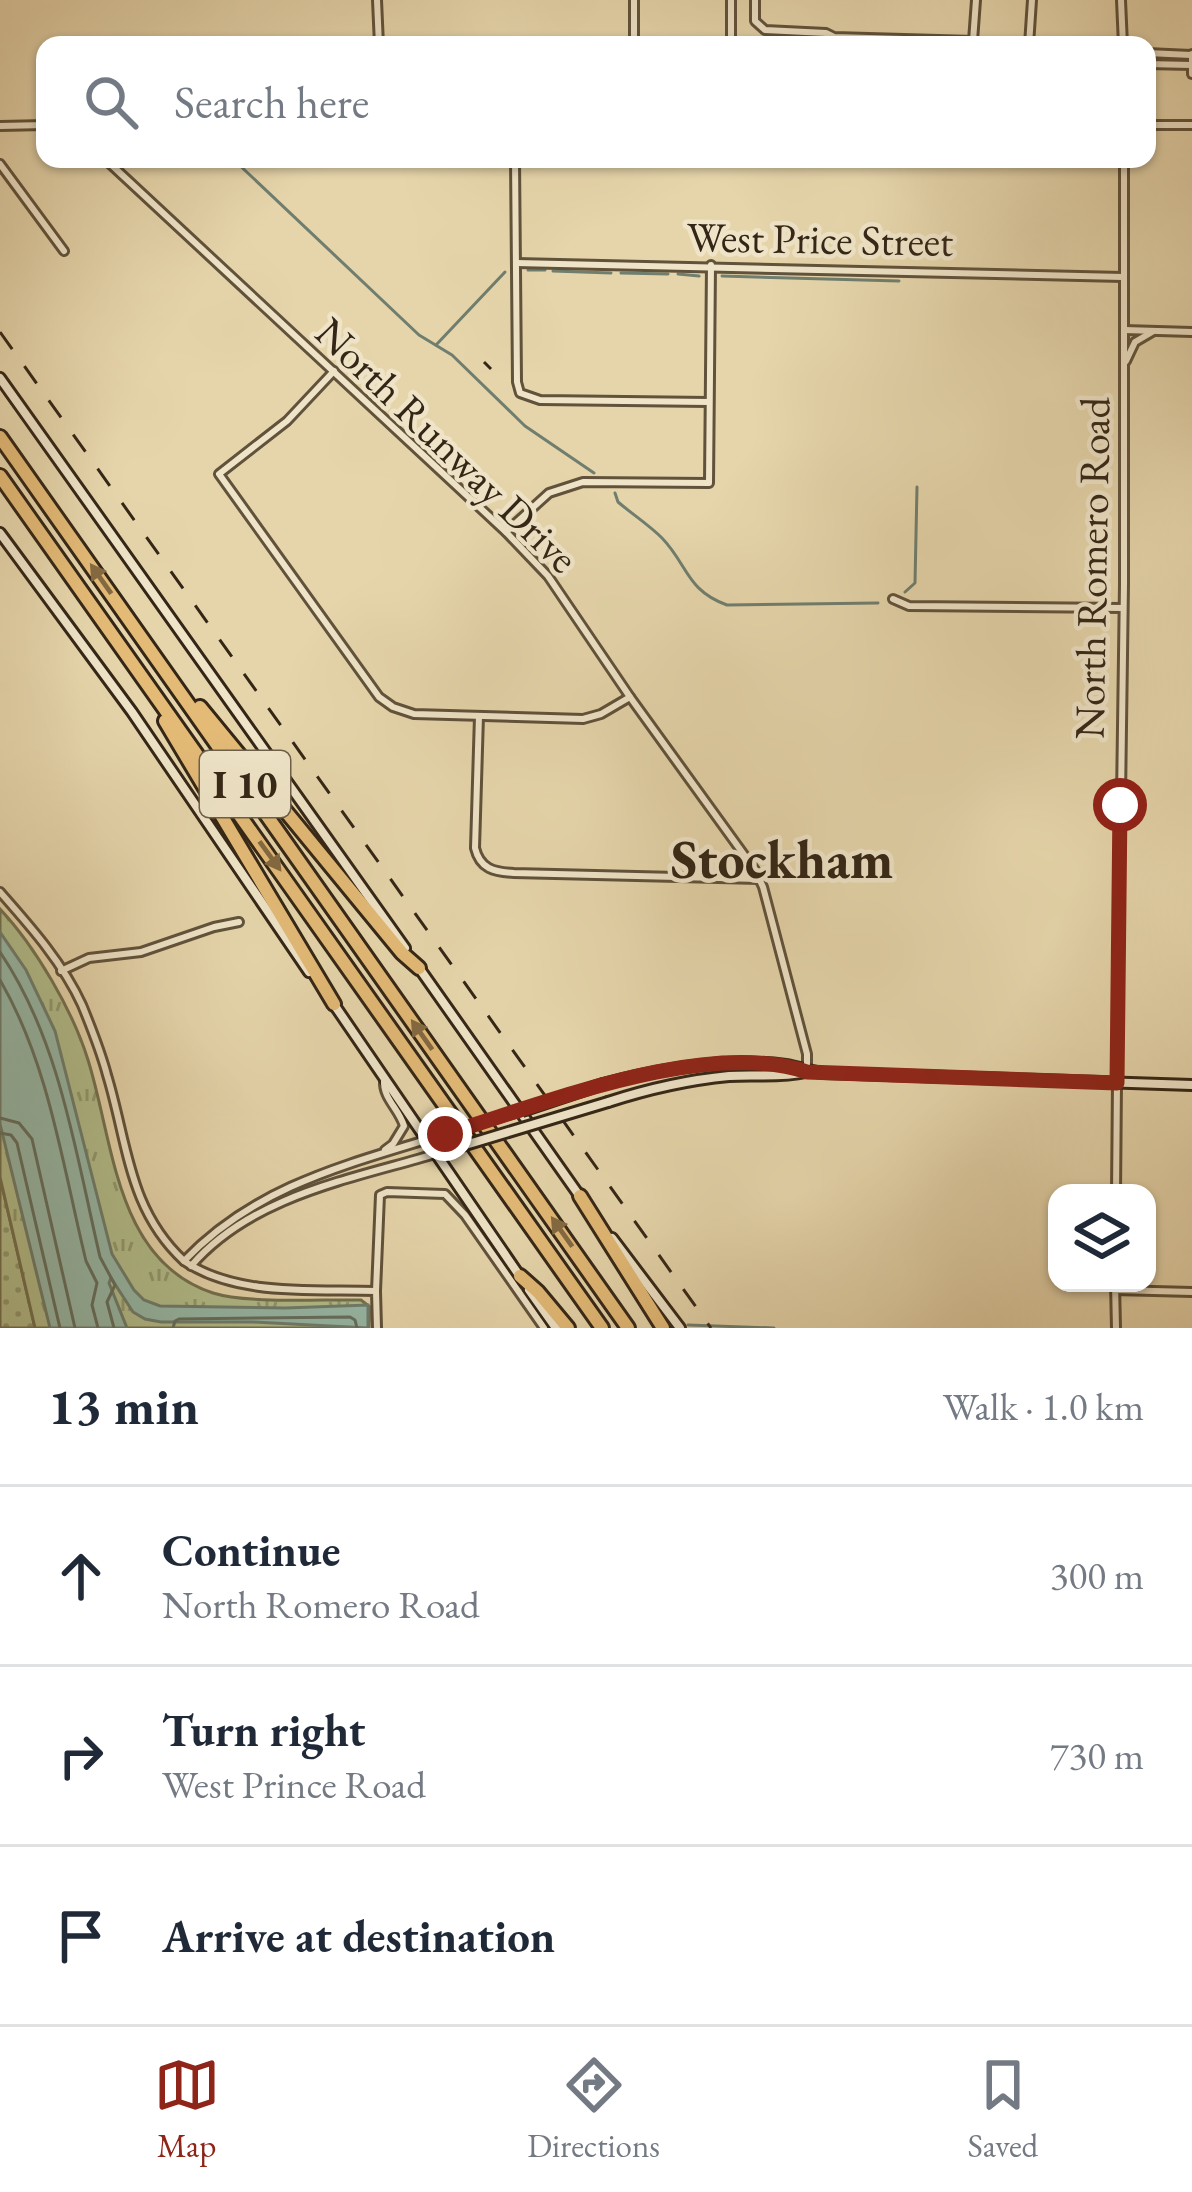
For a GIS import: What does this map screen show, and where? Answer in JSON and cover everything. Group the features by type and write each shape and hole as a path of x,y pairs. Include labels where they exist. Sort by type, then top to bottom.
{"highway":[{"name":"I 10","path":"0,437 628,1328"},
{"name":"I 10","path":"0,476 602,1328"},
{"path":"143,638 419,968"},
{"path":"128,658 334,1004"},
{"path":"580,1196 663,1328"},
{"path":"520,1276 568,1328"}],"main road":[{"path":"0,378 580,1196 680,1328"},
{"path":"0,533 132,712 556,1328"},
{"path":"522,1111 603,1084 670,1070 788,1066 807,1072"},
{"path":"436,1154 696,1079 807,1072 1192,1085"}],"street":[{"path":"377,0 379,36"},
{"path":"634,0 634,36"},
{"path":"731,0 731,36"},
{"path":"755,0 754,21 765,30 829,36"},
{"path":"973,36 976,0"},
{"path":"1030,36 1032,0"},
{"path":"1121,0 1123,36"},
{"path":"1156,53 1191,54 1192,74"},
{"path":"1156,64 1192,65"},
{"path":"0,126 36,124"},
{"path":"1156,125 1192,125"},
{"path":"0,164 64,251"},
{"name":"North Runway Drive","path":"115,168 548,576 748,857 759,879 807,1054 807,1072"},
{"path":"515,168 520,393 541,400 710,402"},
{"name":"North Romero Road","path":"1116,1184 1124,168"},
{"name":"West Price Street","path":"516,262 1123,277"},
{"path":"506,532 549,493 583,482 709,483 711,265"},
{"path":"1124,330 1192,332"},
{"path":"1124,364 1135,342 1154,331"},
{"path":"334,371 287,421 219,474 379,697 406,712 583,719 630,697"},
{"path":"893,599 909,607 1123,608"},
{"path":"478,716 475,848 484,866 514,873 759,879"},
{"path":"0,892 80,1001 107,1073 136,1189 164,1241 187,1264 218,1280 244,1286 376,1291"},
{"path":"62,971 89,958 141,952 239,922"},
{"path":"379,1154 393,1144 404,1126 384,1090 384,1077"},
{"path":"187,1264 208,1237 287,1186 522,1111"},
{"path":"187,1264 224,1236 305,1192 436,1154"},
{"path":"377,1328 380,1195 387,1192 445,1194 465,1215 544,1328"},
{"path":"1156,1290 1192,1292"},
{"path":"1115,1292 1116,1327"}],"green space":[{"path":"0,909 39,960 73,1021 124,1195 156,1255 181,1277 213,1293 265,1300 361,1300 370,1307 369,1328 35,1328 0,1177"},
{"path":"0,1177 35,1328 0,1328"}],"water":[{"path":"0,932 26,970 55,1031 112,1254 134,1290 160,1306 368,1305 368,1328 145,1319 133,1312 111,1278 127,1328 50,1328 0,1124"}],"waterway":[{"path":"243,168 419,335 452,355 525,426 594,473"},
{"path":"528,270 545,270"},
{"path":"553,271 611,273"},
{"path":"436,345 505,272"},
{"path":"621,273 668,274"},
{"path":"678,274 699,276"},
{"path":"722,276 899,281"},
{"path":"905,592 915,583 917,487"},
{"path":"615,493 618,502 671,548 695,584 727,605 878,603"},
{"path":"688,1325 774,1328"}],"railway":[{"path":"0,332 711,1328"},
{"path":"484,362 491,369"}],"district":[{"name":"Stockham","path":"782,859"}],"route":[{"path":"445,1134 629,1077 716,1065 1117,1083 1120,805"}]}
